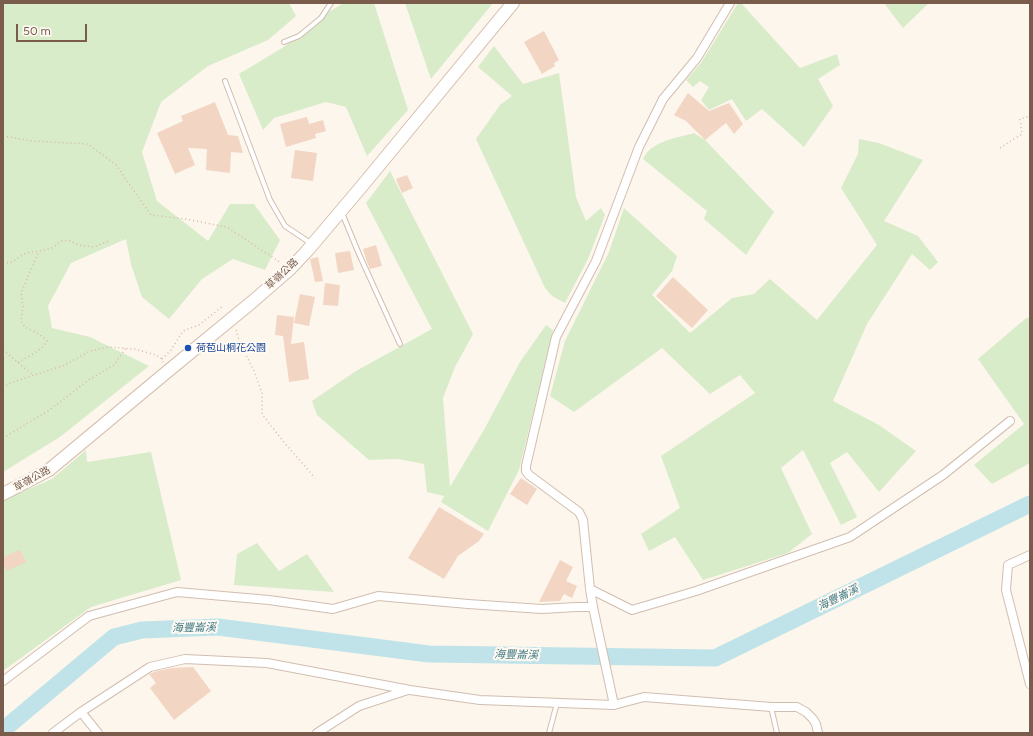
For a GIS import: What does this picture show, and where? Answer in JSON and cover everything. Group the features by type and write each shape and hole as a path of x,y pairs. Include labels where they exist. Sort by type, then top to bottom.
{"main road":[{"name":"草嶺公路","path":"3,494 49,470 290,269 362,186 513,3"}],"street":[{"path":"614,704 593,607 583,520 579,512 529,475 526,471 556,337 596,261 639,147 663,99 697,58 730,3"},
{"path":"590,589 632,610 696,591 850,537 943,475 1010,422"},
{"path":"1030,556 1008,565 1006,590 1030,684"},
{"path":"3,681 88,616 177,592 269,600 333,609 378,596 542,609 593,607"},
{"path":"53,733 81,712 150,667 185,659 267,663 410,690 480,700 614,704 644,697 771,708 797,707 806,712 813,719 818,733"},
{"path":"317,733 358,706 410,690"},
{"path":"81,712 98,733"}],"lane":[{"path":"284,42 299,36 321,18 331,3"},
{"path":"225,81 270,200 285,226 313,244"},
{"path":"341,211 400,344"},
{"path":"549,733 557,702"},
{"path":"771,708 777,733"}],"path":[{"path":"1000,148 1022,134 1020,119 1030,116"},
{"path":"3,136 32,141 88,144 116,165 151,215 227,226 290,269"},
{"path":"3,262 10,264 26,253 52,248 62,241 68,240 78,245 94,247 109,242"},
{"path":"18,362 32,355 44,346 47,341 39,334 25,327 21,321 23,306 21,293 39,251"},
{"path":"162,359 171,350 183,331 199,325 223,306"},
{"path":"233,318 240,343 254,371 262,393 262,414 315,478"},
{"path":"3,388 10,383 65,365 90,351 108,347 134,349 156,355 162,359 168,371"},
{"path":"3,438 48,411 90,379 114,365 126,348"},
{"path":"3,350 33,375"}],"green space":[{"path":"3,3 289,3 296,16 268,40 208,66 161,102 142,152 157,201 208,241 230,204 254,204 280,240 265,270 233,259 202,279 169,319 142,297 131,264 126,239 71,263 48,306 52,328 90,337 149,366 60,437 3,472"},
{"path":"344,3 374,3 408,110 367,156 346,107 326,102 274,118 263,130 239,74 308,31 325,14"},
{"path":"405,3 493,3 431,79"},
{"path":"738,3 741,3 800,68 837,54 840,65 818,79 833,106 804,147 762,109 746,121 732,99 709,110 701,100 709,87 700,81 693,87 686,80 701,63"},
{"path":"884,3 929,3 903,28"},
{"path":"494,46 523,84 559,73 576,197 586,221 601,208 605,215 588,259 565,303 552,296 545,288 476,139 500,105 512,96 478,67"},
{"path":"694,133 705,140 774,212 746,255 704,219 707,211 643,159 652,148 658,144"},
{"path":"859,139 879,143 923,160 884,221 918,236 938,262 930,270 912,254 867,324 833,401 879,425 916,451 879,492 847,452 830,463 857,517 841,525 803,450 781,468 812,534 788,553 703,580 675,537 649,551 641,534 680,508 661,456 755,393 740,375 710,394 662,348 574,412 550,396 565,341 609,252 624,208 677,256 672,271 652,295 690,333 732,298 754,294 770,279 817,320 877,245 841,188 858,154"},
{"path":"390,171 473,334 455,367 443,398 450,487 485,428 520,362 546,325 553,330 519,470 488,531 441,502 444,496 427,492 424,464 398,459 369,460 317,415 312,401 356,371 432,329 366,203"},
{"path":"1030,317 1030,463 992,484 974,465 1024,424 978,359 1025,319"},
{"path":"86,450 87,462 151,452 181,580 91,607 3,671 3,500 52,479"},
{"path":"257,543 279,571 307,554 334,592 234,585 237,554"}],"building":[{"path":"544,31 559,60 554,63 555,66 542,74 524,42"},
{"path":"688,93 709,111 729,103 743,124 734,134 726,123 705,140 686,121 674,115"},
{"path":"215,102 228,135 238,136 243,153 231,152 230,173 206,170 207,149 188,148 195,165 175,174 157,133 183,121 181,116"},
{"path":"307,117 309,124 323,120 326,131 315,134 316,138 286,147 280,124"},
{"path":"295,150 317,153 313,181 291,178"},
{"path":"407,175 413,188 402,193 396,179"},
{"path":"376,245 382,266 370,269 363,249"},
{"path":"350,251 354,270 338,273 335,253"},
{"path":"318,257 323,281 315,282 310,259"},
{"path":"673,277 708,310 692,328 656,296"},
{"path":"325,283 340,285 338,306 323,305"},
{"path":"300,294 315,297 309,326 294,323"},
{"path":"277,315 294,317 291,344 304,342 309,379 289,382 283,336 275,335"},
{"path":"521,478 537,489 527,505 510,494"},
{"path":"439,507 484,534 479,541 458,556 444,579 408,558"},
{"path":"20,550 26,562 7,571 3,562 3,557"},
{"path":"560,560 573,567 566,581 577,586 572,598 564,594 560,601 539,602"},
{"path":"193,667 211,691 174,720 150,688 156,683 149,674 172,668"}],"waterway":[{"name":"海豐崙溪","path":"3,730 114,637 142,630 218,627 429,654 715,658 1030,504"}],"place":[{"name":"荷苞山桐花公園","path":"188,348"}]}
